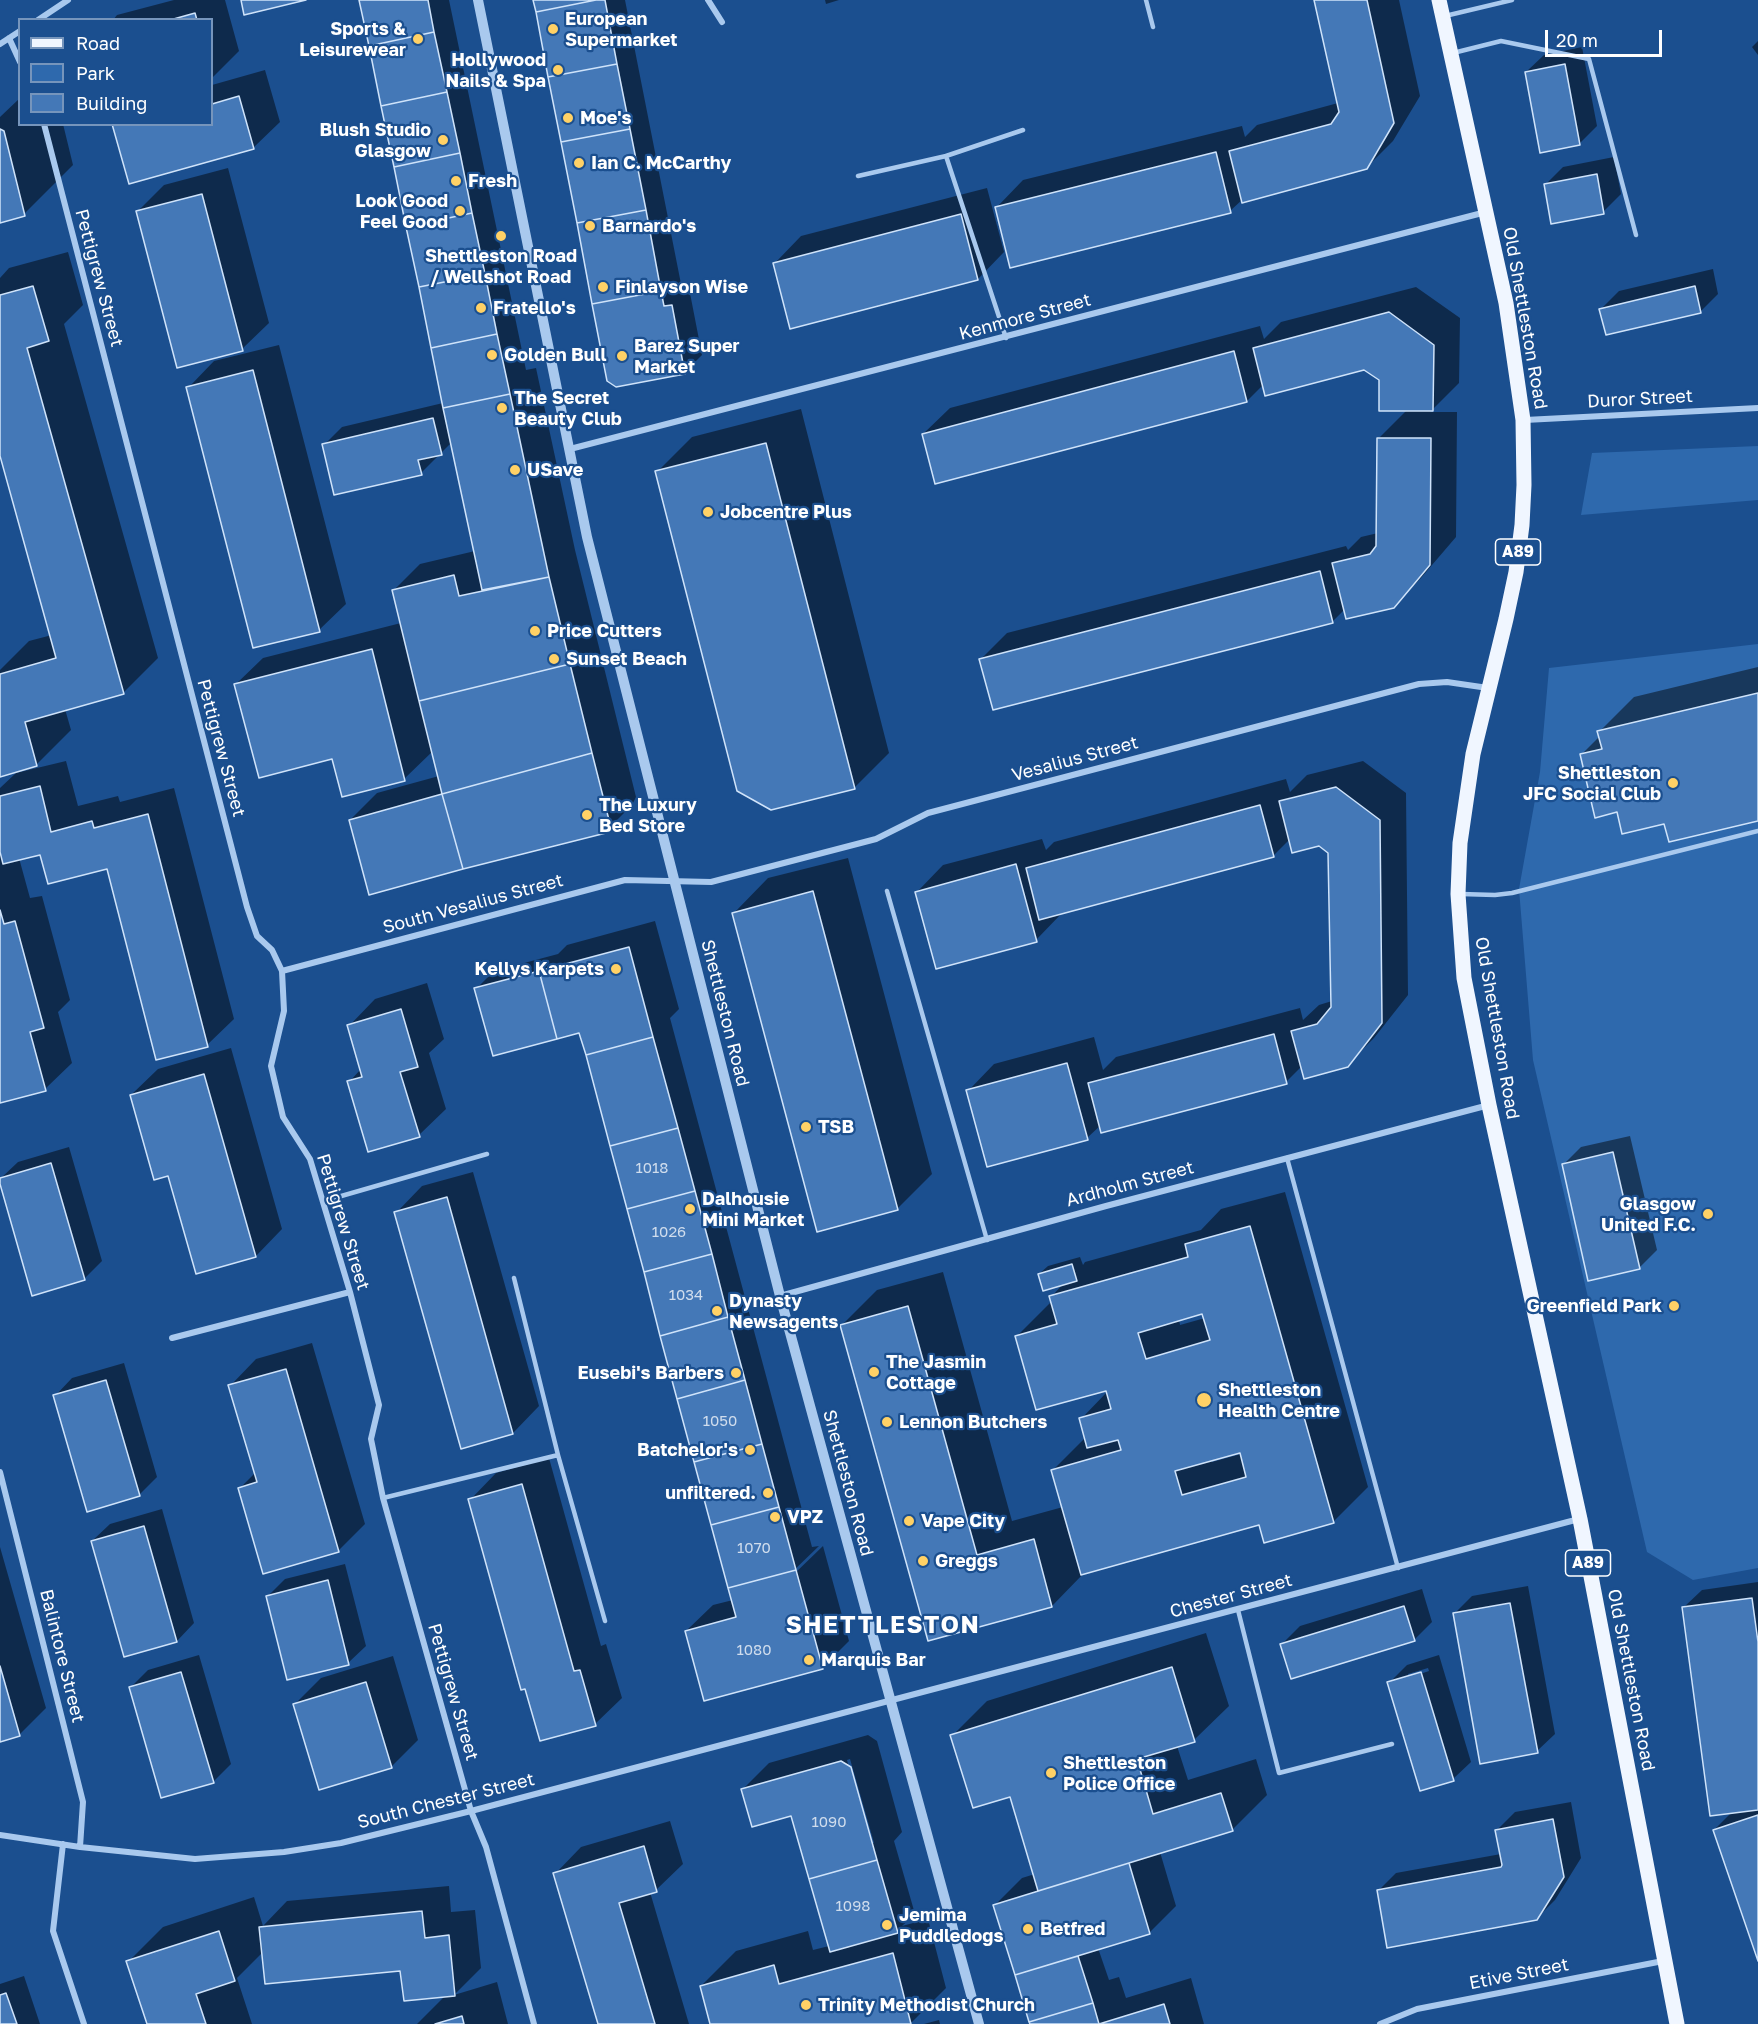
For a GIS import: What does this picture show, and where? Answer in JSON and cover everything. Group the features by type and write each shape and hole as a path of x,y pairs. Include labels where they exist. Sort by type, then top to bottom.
{"main road":[{"name":"Old Shettleston Road","path":"1439,0 1506,303 1523,420 1522,525 1506,619 1473,754 1465,803 1458,894 1464,978 1489,1105 1580,1519 1677,2024"}],"street":[{"path":"41,18 68,0"},
{"name":"Shettleston Road","path":"478,0 586,537 780,1296 979,2024"},
{"path":"708,0 722,22"},
{"path":"0,44 18,32"},
{"path":"9,38 18,58"},
{"name":"Pettigrew Street","path":"45,126 247,907 257,936 272,950 282,971 284,1011 271,1066 283,1117 310,1159 350,1292 379,1405 371,1439 383,1498 471,1811 486,1847 534,2024"},
{"name":"Kenmore Street","path":"570,449 1486,212"},
{"name":"Duror Street","path":"1523,420 1758,408"},
{"name":"Vesalius Street","path":"674,880 711,882 876,839 928,813 1419,684 1447,682 1489,689"},
{"name":"South Vesalius Street","path":"282,971 625,880 674,880"},
{"name":"Ardholm Street","path":"780,1296 1489,1105"},
{"path":"172,1338 350,1292"},
{"name":"Balintore Street","path":"0,1473 83,1802 80,1847"},
{"name":"Chester Street","path":"890,1700 1580,1519"},
{"name":"South Chester Street","path":"0,1835 80,1847 195,1859 284,1852 341,1843 471,1811 890,1700"},
{"path":"63,1844 53,1931 84,2024"},
{"name":"Etive Street","path":"1380,2024 1417,2009 1665,1961"}],"lane":[{"path":"1146,0 1154,27"},
{"path":"1442,17 1512,0"},
{"path":"1451,53 1501,42 1589,59 1636,235"},
{"path":"858,176 946,156 1023,130"},
{"path":"946,156 1006,338"},
{"path":"1458,894 1512,893 1758,831"},
{"path":"886,891 987,1240"},
{"path":"324,1201 487,1154"},
{"path":"1287,1158 1398,1568"},
{"path":"513,1278 558,1455 605,1622"},
{"path":"383,1498 558,1455"},
{"path":"1238,1610 1279,1773 1392,1744"}],"green space":[{"path":"1758,446 1758,500 1581,515 1592,453"},
{"name":"Greenfield Park","path":"1758,644 1758,1568 1693,1580 1647,1552 1533,1060 1519,889 1540,772 1549,668"}],"building":[{"path":"241,0 306,0 244,15"},
{"path":"359,0 428,0 434,32 369,46"},
{"path":"533,0 596,0 536,12"},
{"path":"605,0 617,64 548,77 536,12"},
{"path":"1314,0 1367,0 1394,123 1367,169 1242,203 1229,151 1331,124 1339,112"},
{"path":"195,13 196,18 177,18"},
{"path":"434,32 447,92 381,106 369,46"},
{"path":"617,64 630,129 561,142 548,77"},
{"path":"1565,64 1580,145 1540,153 1525,72"},
{"path":"447,92 460,153 394,167 381,106"},
{"path":"239,96 254,149 129,184 113,126 213,126 213,104"},
{"path":"0,129 4,131 25,216 0,223"},
{"path":"630,129 646,210 577,223 561,142"},
{"path":"1216,152 1231,213 1010,268 995,207"},
{"path":"460,153 472,213 406,227 394,167"},
{"path":"1597,174 1604,214 1551,224 1544,184"},
{"path":"202,194 243,351 177,368 136,211"},
{"path":"646,210 661,291 592,304 577,223"},
{"path":"472,213 485,274 419,287 406,227"},
{"path":"961,214 978,280 790,329 773,263"},
{"path":"485,274 497,334 431,348 419,287"},
{"path":"33,286 49,341 27,348 124,694 25,722 37,766 0,777 0,674 56,658 0,456 0,295"},
{"path":"1695,286 1701,313 1606,335 1599,309"},
{"path":"661,291 664,306 672,305 685,374 616,387 607,381 592,304"},
{"path":"1389,312 1434,345 1433,411 1379,411 1379,380 1364,370 1265,396 1253,348"},
{"path":"497,334 510,394 443,408 431,348"},
{"path":"1234,351 1247,402 935,484 922,434"},
{"path":"253,370 320,632 253,648 186,387"},
{"path":"510,394 549,577 482,590 443,408"},
{"path":"433,418 442,455 418,460 422,475 334,495 322,444"},
{"path":"1377,438 1431,438 1430,565 1394,608 1346,619 1332,563 1370,554 1376,546"},
{"path":"766,443 855,789 771,810 737,791 655,471"},
{"path":"1320,571 1333,623 993,710 979,659"},
{"path":"454,575 459,596 549,577 570,664 419,701 392,590"},
{"path":"372,649 405,781 342,797 332,759 259,778 234,684"},
{"path":"570,664 592,753 442,794 419,701"},
{"name":"Shettleston JFC Social Club","path":"1758,693 1758,821 1669,842 1664,824 1622,834 1617,812 1595,818 1580,754 1602,749 1597,731"},
{"path":"592,753 610,824 606,833 463,869 442,794"},
{"path":"40,786 51,832 92,821 94,828 148,814 208,1047 156,1060 107,869 48,884 40,855 3,864 0,852 0,796"},
{"path":"1336,787 1380,820 1382,1023 1348,1067 1304,1079 1291,1031 1317,1024 1331,1007 1328,853 1319,846 1292,853 1279,801"},
{"path":"442,794 463,869 369,895 349,820"},
{"path":"1260,805 1274,857 1039,920 1026,868"},
{"path":"1016,864 1037,942 936,969 915,892"},
{"path":"813,891 898,1210 817,1232 732,913"},
{"path":"0,910 4,924 15,921 44,1028 30,1032 46,1091 0,1103"},
{"path":"629,947 653,1037 586,1055 579,1033 557,1039 539,971"},
{"path":"539,971 557,1039 493,1056 474,988"},
{"path":"401,1009 418,1067 400,1072 420,1137 368,1152 347,1081 362,1077 347,1025"},
{"path":"1274,1034 1287,1084 1101,1133 1088,1083"},
{"path":"653,1037 678,1128 610,1146 586,1055"},
{"path":"1067,1063 1088,1140 987,1167 966,1090"},
{"path":"204,1074 256,1257 196,1274 168,1176 154,1180 130,1095"},
{"path":"678,1128 695,1191 627,1209 610,1146"},
{"path":"1613,1152 1640,1269 1588,1281 1562,1164"},
{"path":"51,1163 85,1280 32,1296 0,1178"},
{"path":"695,1191 712,1254 644,1272 627,1209"},
{"path":"447,1197 513,1434 461,1449 394,1212"},
{"name":"Shettleston Health Centre","path":"1250,1226 1334,1523 1264,1543 1259,1525 1081,1575 1051,1470 1121,1450 1118,1440 1087,1448 1079,1418 1111,1409 1106,1391 1036,1410 1015,1336 1057,1324 1049,1296 1188,1257 1185,1244","holes":["1202,1314 1210,1340 1146,1359 1138,1333","1240,1453 1246,1477 1182,1495 1175,1471"]},
{"path":"712,1254 728,1317 660,1336 644,1272"},
{"path":"1072,1264 1077,1281 1043,1291 1038,1274"},
{"path":"908,1306 977,1555 1034,1539 1052,1607 928,1641 840,1325"},
{"path":"728,1317 745,1380 677,1399 660,1336"},
{"path":"286,1369 339,1552 263,1574 238,1488 257,1482 228,1385"},
{"path":"106,1380 140,1496 87,1512 53,1395"},
{"path":"745,1380 762,1444 694,1462 677,1399"},
{"path":"762,1444 779,1507 711,1525 694,1462"},
{"path":"522,1484 574,1671 580,1670 596,1726 540,1741 525,1689 521,1690 468,1499"},
{"path":"779,1507 796,1570 728,1588 711,1525"},
{"path":"144,1526 177,1642 124,1657 91,1541"},
{"path":"796,1570 823,1669 704,1701 685,1631 736,1617 728,1588"},
{"path":"328,1580 349,1665 287,1680 266,1596"},
{"path":"1752,1598 1758,1642 1758,1810 1710,1816 1682,1607"},
{"path":"1510,1603 1538,1753 1480,1764 1453,1613"},
{"path":"1404,1606 1415,1641 1291,1679 1280,1644"},
{"path":"0,1666 20,1736 0,1742"},
{"name":"Shettleston Police Office","path":"1172,1667 1195,1742 1137,1759 1153,1814 1221,1793 1233,1831 1038,1891 1010,1797 973,1808 950,1735"},
{"path":"181,1672 214,1783 161,1798 129,1687"},
{"path":"1421,1672 1454,1781 1420,1791 1387,1682"},
{"path":"366,1682 392,1768 319,1790 293,1704"},
{"path":"841,1761 851,1767 877,1860 809,1879 791,1816 752,1827 741,1789"},
{"path":"1758,1815 1758,1961 1713,1830"},
{"path":"1553,1819 1564,1877 1537,1920 1387,1948 1377,1890 1501,1867 1495,1830"},
{"path":"644,1846 657,1892 619,1903 655,2024 598,2024 553,1873"},
{"path":"877,1860 898,1933 830,1952 809,1879"},
{"path":"1129,1863 1150,1934 1015,1975 993,1905"},
{"path":"422,1911 425,1938 449,1935 455,1996 404,2001 400,1971 265,1984 259,1927"},
{"path":"219,1931 235,1981 196,1994 206,2024 147,2024 126,1961"},
{"name":"Trinity Methodist Church","path":"893,1953 911,2024 710,2024 700,1986 774,1965 779,1984"},
{"path":"1078,1956 1093,2003 1029,2022 1015,1975"},
{"path":"6,1993 17,2024 0,2024 0,1995"},
{"path":"1093,2003 1099,2024 1030,2024 1029,2022"},
{"path":"1164,2004 1170,2024 1099,2024"},
{"path":"462,2016 464,2024 435,2024"}],"place":[{"name":"European Supermarket","path":"553,29"},
{"name":"Sports & Leisurewear","path":"418,39"},
{"name":"Hollywood Nails & Spa","path":"558,70"},
{"name":"Moe's","path":"568,118"},
{"name":"Blush Studio Glasgow","path":"443,140"},
{"name":"Ian C. McCarthy","path":"579,163"},
{"name":"Fresh","path":"456,181"},
{"name":"Look Good Feel Good","path":"460,211"},
{"name":"Barnardo's","path":"590,226"},
{"name":"Shettleston Road / Wellshot Road","path":"501,236"},
{"name":"Finlayson Wise","path":"603,287"},
{"name":"Fratello's","path":"481,308"},
{"name":"Golden Bull","path":"492,355"},
{"name":"Barez Super Market","path":"622,356"},
{"name":"The Secret Beauty Club","path":"502,408"},
{"name":"USave","path":"515,470"},
{"name":"Jobcentre Plus","path":"708,512"},
{"name":"Price Cutters","path":"535,631"},
{"name":"Sunset Beach","path":"554,659"},
{"name":"Shettleston JFC Social Club","path":"1673,783"},
{"name":"The Luxury Bed Store","path":"587,815"},
{"name":"Kellys Karpets","path":"616,969"},
{"name":"TSB","path":"806,1127"},
{"name":"Dalhousie Mini Market","path":"690,1209"},
{"name":"Glasgow United F.C.","path":"1708,1214"},
{"name":"Greenfield Park","path":"1674,1306"},
{"name":"Dynasty Newsagents","path":"717,1311"},
{"name":"The Jasmin Cottage","path":"874,1372"},
{"name":"Eusebi's Barbers","path":"736,1373"},
{"name":"Shettleston Health Centre","path":"1204,1400"},
{"name":"Lennon Butchers","path":"887,1422"},
{"name":"Batchelor's","path":"750,1450"},
{"name":"unfiltered.","path":"768,1493"},
{"name":"VPZ","path":"775,1517"},
{"name":"Vape City","path":"909,1521"},
{"name":"Greggs","path":"923,1561"},
{"name":"Marquis Bar","path":"809,1660"},
{"name":"Shettleston Police Office","path":"1051,1773"},
{"name":"Jemima Puddledogs","path":"887,1925"},
{"name":"Betfred","path":"1028,1929"},
{"name":"Trinity Methodist Church","path":"806,2005"}],"district":[{"name":"SHETTLESTON","path":"883,1625"}]}
